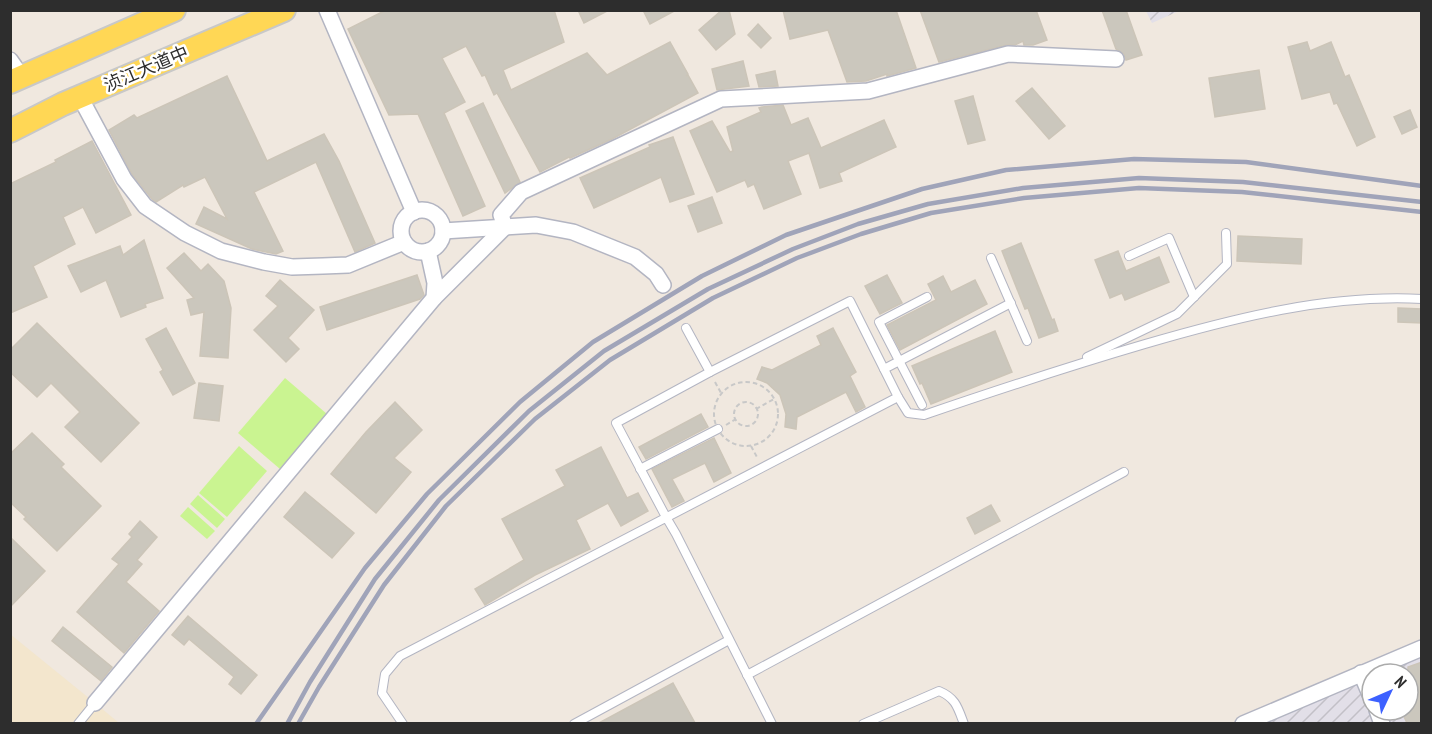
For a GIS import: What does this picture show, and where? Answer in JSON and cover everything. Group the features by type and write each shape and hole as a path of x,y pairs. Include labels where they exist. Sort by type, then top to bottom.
{"main road":[{"path":"14,73 174,10"},
{"name":"浈江大道中","path":"10,131 80,97 284,10"}],"street":[{"path":"327,10 414,212"},
{"path":"505,227 501,215 521,192 721,99 868,91 1008,54 1116,60"},
{"path":"80,97 124,179 145,206 167,223 221,251 292,267 348,265 404,242"},
{"path":"422,211 434,214 439,219 443,231 439,244 428,251 415,251 404,242 402,235 404,221 414,212 422,211"},
{"path":"443,231 537,225 573,232 635,256 656,274 663,285"},
{"path":"94,704 434,298 505,227"},
{"path":"428,251 435,283 434,298"},
{"path":"1388,662 1422,648"},
{"path":"1243,723 1360,673"}],"lane":[{"path":"1067,367 1177,314 1227,264 1226,233"},
{"path":"1129,256 1169,238 1194,297"},
{"path":"991,258 1028,341"},
{"path":"922,405 879,322 927,297"},
{"path":"772,723 616,423 850,301 897,397 908,413 924,415 1067,367 1215,323 1340,300 1422,299"},
{"path":"884,369 1011,303"},
{"path":"686,328 710,372"},
{"path":"404,723 382,693 385,674 400,656 897,397"},
{"path":"640,469 718,429"},
{"path":"747,675 1124,472"},
{"path":"574,723 729,640"},
{"path":"863,723 939,691 950,695 964,723"},
{"path":"78,723 94,704"}],"path":[{"path":"756,383 765,388 774,399 778,414 777,424 773,433 766,440 751,446 737,445 728,440 718,429 714,415 715,405 727,388 736,384 756,383"},
{"path":"756,409 774,399"},
{"path":"740,403 751,403 756,409 757,418 748,425 738,423 735,418 736,407 740,403"},
{"path":"751,446 761,467"}],"shaded area":[{"path":"1146,11 1179,11 1152,23"},
{"path":"10,634 95,703 119,723 11,723"},
{"path":"1421,651 1421,723 1387,722 1420,722 1420,662 1395,662"},
{"path":"1358,681 1360,722 1376,723 1255,724"}],"green space":[{"path":"285,378 327,414 280,469 238,433"},
{"path":"239,446 267,471 227,517 199,493"},
{"path":"198,495 225,519 217,528 190,504"},
{"path":"188,507 215,531 207,539 180,516"}],"building":[{"path":"386,10 554,10 564,42 503,70 511,90 587,53 607,75 670,42 688,74 686,76 688,75 698,93 612,139 540,172 497,93 494,95 485,75 482,76 466,46 442,58 465,102 444,113 485,206 463,216 418,114 389,115 348,29"},
{"path":"578,10 609,10 584,23"},
{"path":"643,10 676,10 650,24"},
{"path":"722,10 729,10 735,34 716,50 699,30"},
{"path":"783,10 896,10 916,68 866,81 847,82 828,30 790,39"},
{"path":"920,10 1036,10 1047,40 1033,45 1024,45 1023,41 1015,45 1006,45 939,62"},
{"path":"1102,10 1126,10 1142,55 1126,60 1124,54 1116,49"},
{"path":"758,24 771,38 761,48 748,35"},
{"path":"1307,42 1310,51 1331,42 1345,77 1349,75 1375,137 1357,146 1330,92 1302,99 1288,47"},
{"path":"743,61 749,86 717,90 712,69"},
{"path":"1259,70 1265,109 1215,117 1209,78"},
{"path":"775,71 778,86 759,87 756,75"},
{"path":"227,76 267,161 324,134 339,161 375,243 355,252 316,162 254,192 283,251 276,254 252,249 196,224 204,207 227,219 205,177 184,187 183,185 156,202 152,199 132,174 109,130 134,115 137,118"},
{"path":"1032,88 1065,126 1049,139 1016,101"},
{"path":"973,96 985,140 968,144 955,101"},
{"path":"483,103 520,182 505,193 466,111"},
{"path":"783,105 791,125 808,118 821,148 884,120 896,147 839,173 842,181 820,188 809,153 788,161 801,194 764,209 754,184 748,187 745,180 717,192 690,131 712,121 730,152 733,151 727,127 761,112 759,108"},
{"path":"1410,110 1417,127 1402,134 1394,117"},
{"path":"673,137 694,194 670,202 661,177 594,208 580,178 650,147 649,145"},
{"path":"92,141 131,215 96,233 83,207 63,217 75,244 33,266 47,297 10,313 10,184 56,162 55,160"},
{"path":"712,197 722,223 698,232 688,206"},
{"path":"1238,236 1302,239 1301,264 1237,261"},
{"path":"144,240 163,298 145,304 146,307 121,317 106,280 81,292 68,266 120,246 123,255"},
{"path":"1021,243 1058,331 1039,338 1002,251"},
{"path":"1118,251 1126,271 1159,257 1169,282 1125,300 1122,293 1110,298 1095,260"},
{"path":"184,253 201,271 208,264 224,281 231,308 228,358 200,356 204,312 191,315 187,300 194,298 167,268"},
{"path":"417,275 424,295 420,299 327,330 320,307"},
{"path":"887,275 902,303 880,314 865,286"},
{"path":"943,276 951,292 975,280 987,304 900,350 887,325 936,300 928,284"},
{"path":"280,280 314,310 288,338 299,349 286,362 254,330 278,306 266,296"},
{"path":"1398,308 1422,309 1422,323 1398,322"},
{"path":"37,323 139,423 101,462 65,427 80,412 51,383 37,397 10,372 10,350"},
{"path":"166,328 195,383 173,395 160,372 163,370 146,339"},
{"path":"833,328 856,372 850,376 865,407 856,412 846,392 797,417 796,429 785,427 786,414 780,395 767,383 757,379 762,367 772,370 821,345 817,336"},
{"path":"995,331 1012,372 931,404 912,366"},
{"path":"199,383 223,386 219,421 194,418"},
{"path":"395,402 422,430 394,458 411,472 376,513 331,474"},
{"path":"701,414 708,427 646,459 639,447"},
{"path":"32,433 64,464 61,467 101,506 57,551 10,502 10,454"},
{"path":"714,438 731,473 714,482 705,463 672,479 684,501 672,507 652,469"},
{"path":"601,447 627,498 638,493 648,511 621,526 608,503 576,520 590,549 535,575 485,605 475,589 524,560 502,519 565,486 556,470"},
{"path":"305,492 354,533 332,558 284,517"},
{"path":"991,505 1000,521 975,534 967,518"},
{"path":"140,521 157,537 137,560 142,564 126,582 159,611 124,653 77,612 119,564 112,559 132,537 129,534"},
{"path":"10,537 45,571 10,607"},
{"path":"188,616 257,675 241,694 229,684 234,677 189,639 184,645 172,635"},
{"path":"63,627 112,667 101,681 52,641"},
{"path":"1422,662 1422,723 1407,723 1420,722 1420,663"},
{"path":"673,683 695,723 599,723"}],"railway":[{"path":"256,724 365,568 427,494 520,402 593,342 702,276 786,235 922,189 1006,170 1134,159 1246,162 1422,186"},
{"path":"287,724 310,682 375,579 439,500 529,411 604,351 708,289 793,249 858,224 928,204 1023,188 1139,178 1243,182 1422,202"},
{"path":"298,724 384,585 446,506 535,419 610,360 713,298 797,258 861,234 931,213 1024,198 1139,188 1242,192 1422,212"}]}
